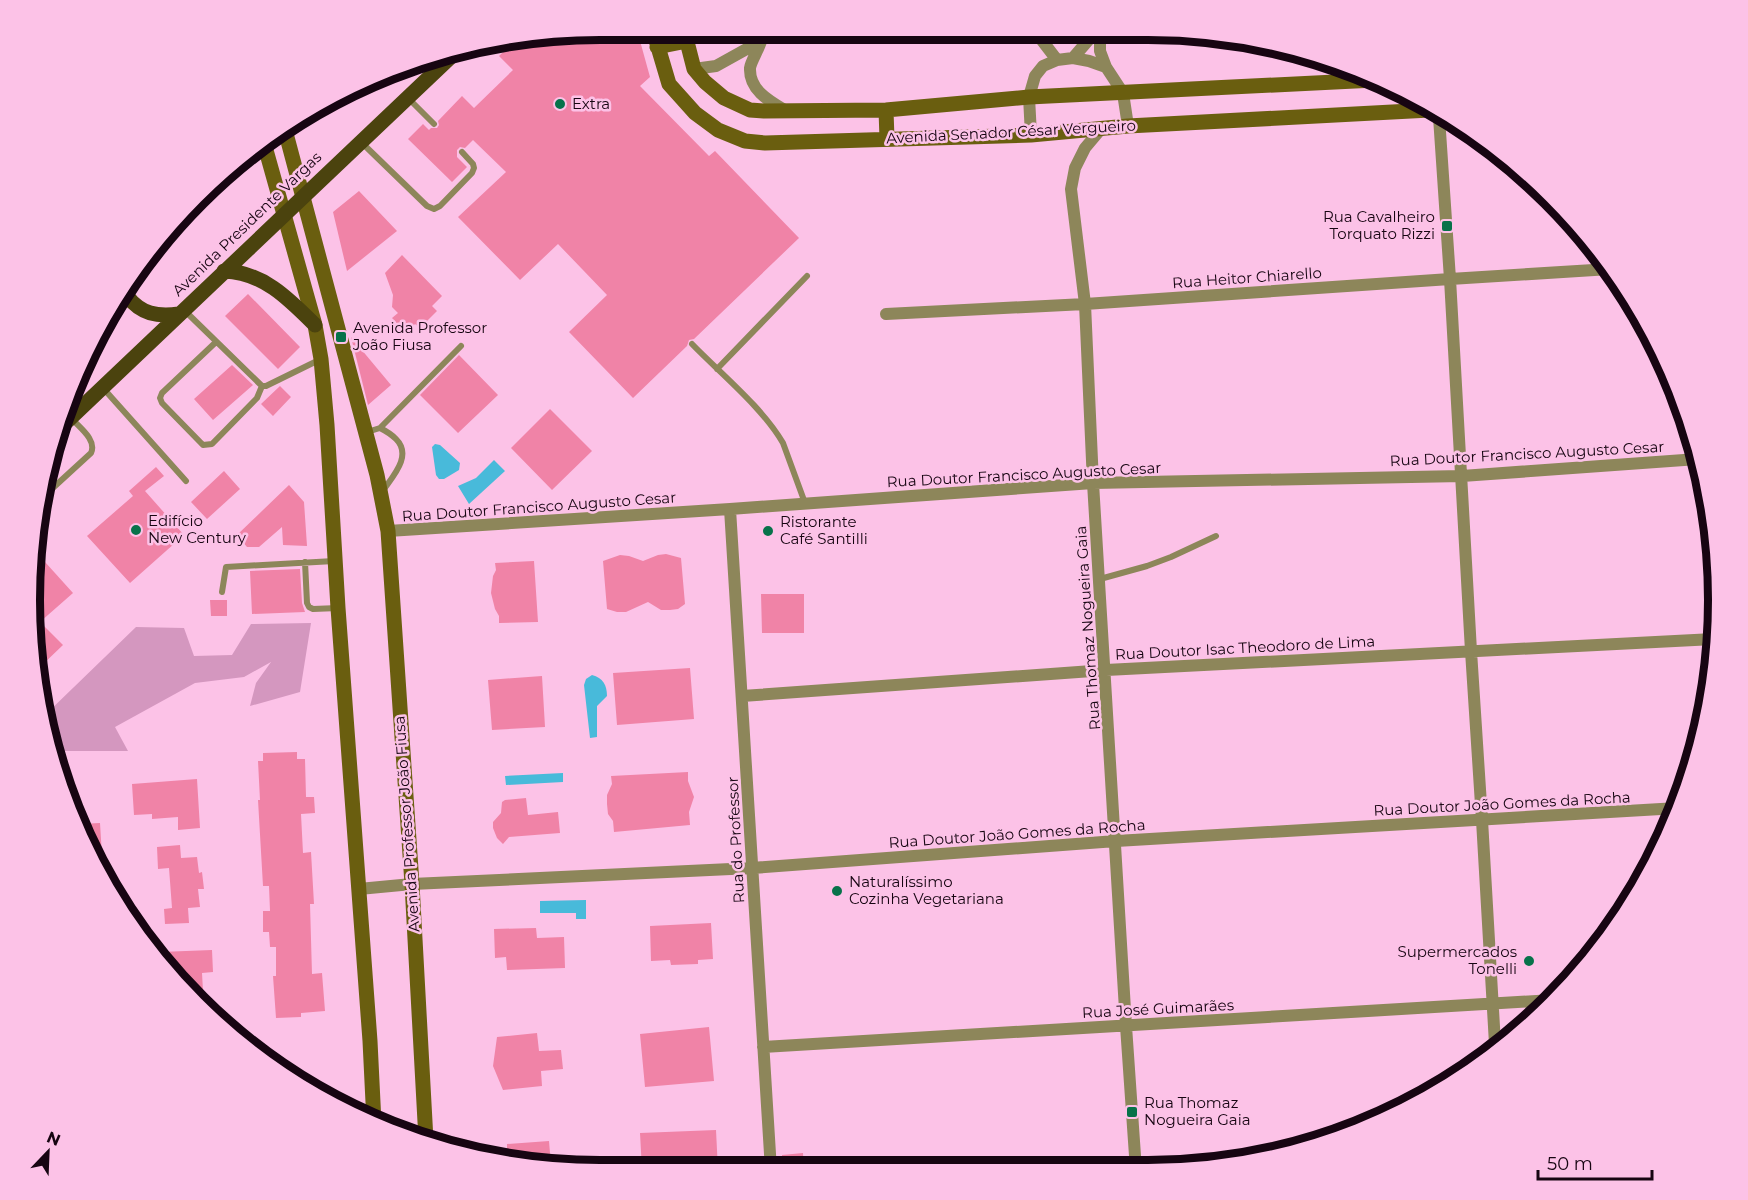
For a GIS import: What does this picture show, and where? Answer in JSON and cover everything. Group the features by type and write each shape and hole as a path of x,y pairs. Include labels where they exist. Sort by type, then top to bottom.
{"main road":[{"name":"Avenida Senador César Vergueiro","path":"655,40 669,84 695,113 718,130 745,141 765,143 1031,135 1128,126 1419,111"},
{"path":"657,47 675,40"},
{"path":"687,40 694,69"},
{"name":"Avenida Presidente Vargas","path":"71,417 444,63"},
{"name":"Avenida Senador César Vergueiro","path":"694,69 724,98 750,110 786,111 886,110 1029,97 1357,81"},
{"path":"886,110 887,139"},
{"name":"Avenida Professor João Fiusa","path":"287,137 373,430 388,531 412,884 426,1132"},
{"path":"266,151 315,325 321,359 373,1111"},
{"path":"224,271 252,276 267,284 315,325"},
{"path":"129,298 135,306 151,314 167,316 181,312"}],"street":[{"path":"1042,40 1057,60"},
{"path":"1073,58 1090,40"},
{"path":"1099,40 1100,51 1106,67 1123,93 1128,126"},
{"path":"694,69 716,66 761,41"},
{"path":"761,41 750,66 753,82 762,96 786,111"},
{"path":"1031,135 1029,97 1035,76 1043,66 1057,60 1073,58 1106,67"},
{"path":"1439,122 1495,1039"},
{"name":"Rua Thomaz Nogueira Gaia","path":"1101,129 1085,148 1075,168 1071,189 1084,304 1135,1160"},
{"name":"Rua Heitor Chiarello","path":"886,314 1084,304 1599,270"},
{"name":"Rua Doutor Francisco Augusto Cesar","path":"388,531 1093,483 1462,476 1689,460"},
{"name":"Rua do Professor","path":"730,509 770,1160"},
{"name":"Rua Doutor Isac Theodoro de Lima","path":"742,696 1106,670 1706,639"},
{"name":"Rua Doutor João Gomes da Rocha","path":"359,889 412,884 752,868 1116,841 1667,809"},
{"name":"Rua José Guimarães","path":"764,1047 1539,1001"}],"lane":[{"path":"407,97 434,124"},
{"path":"360,142 427,206 434,209 440,206 474,168 462,152"},
{"path":"717,369 807,276"},
{"path":"181,312 262,387"},
{"path":"216,342 162,393 160,398 162,403 203,445 212,444 257,398 262,387 321,359"},
{"path":"692,344 762,414 778,435 805,504"},
{"path":"381,493 400,467 404,456 396,439 373,430 461,346"},
{"path":"103,387 186,482"},
{"path":"51,489 91,453 93,448 92,442 69,424"},
{"path":"1100,579 1163,560 1216,536"},
{"path":"222,592 226,567 335,561"},
{"path":"305,562 309,607 313,609 338,608"}],"shaded area":[{"path":"311,623 300,692 250,706 256,683 271,662 244,677 195,683 115,727 128,751 62,751 51,709 136,627 184,628 194,656 232,655 251,624"}],"water":[{"path":"435,444 440,445 460,463 459,470 444,479 439,479 436,475 432,447"},
{"path":"494,460 505,471 469,504 458,486 476,478"},
{"path":"592,675 604,682 607,696 597,706 597,737 590,738 584,685 586,679"},
{"path":"563,773 563,782 506,785 505,776"},
{"path":"586,900 586,919 576,919 576,913 540,913 540,901"}],"building":[{"path":"640,40 650,77 640,86 709,156 715,151 799,238 694,339 689,340 687,346 633,398 569,332 607,295 558,244 520,280 458,217 506,172 473,140 465,148 460,147 457,150 457,157 467,167 452,182 408,139 423,124 429,130 437,128 438,121 462,96 474,108 513,70 499,56 507,48 527,45"},
{"path":"359,191 397,231 347,271 333,212"},
{"path":"402,255 442,296 432,306 437,311 420,328 415,324 406,333 392,318 398,313 392,307 393,295 385,273"},
{"path":"248,294 300,347 278,369 225,316"},
{"path":"351,337 391,385 368,405"},
{"path":"459,355 498,395 458,433 420,395"},
{"path":"232,365 253,385 213,420 194,399"},
{"path":"280,386 291,397 273,416 261,404"},
{"path":"550,409 592,451 552,490 511,448"},
{"name":"Edifício New Century","path":"156,467 164,476 145,491 184,535 130,583 87,536 133,496 129,491"},
{"path":"224,471 240,489 207,519 191,502"},
{"path":"289,485 304,502 307,546 283,545 282,527 259,547 247,547 237,535"},
{"path":"666,554 681,558 685,604 678,609 670,610 661,610 648,602 626,612 607,609 603,561 620,555 643,561"},
{"path":"42,559 73,593 41,621"},
{"path":"534,561 538,622 499,623 499,616 491,593 496,570 495,563"},
{"path":"300,569 302,603 305,612 252,614 250,571"},
{"path":"761,594 804,594 804,633 762,633"},
{"path":"210,600 227,600 227,616 211,616"},
{"path":"41,623 63,645 44,663"},
{"path":"690,668 694,719 617,725 613,673"},
{"path":"542,676 545,727 492,730 488,680"},
{"path":"297,752 297,759 305,759 306,797 314,797 315,813 301,814 303,853 311,852 314,904 310,904 312,974 322,973 325,1011 301,1013 301,1017 276,1018 273,976 276,976 276,947 270,947 269,932 263,932 263,911 270,911 269,886 263,886 258,761 263,761 263,753"},
{"path":"688,772 688,781 694,797 689,812 690,825 614,832 607,804 607,795 612,784 611,776"},
{"path":"197,779 200,828 178,830 178,817 152,819 152,814 134,815 132,784"},
{"path":"526,798 528,815 558,812 560,833 509,837 503,844 497,838 493,828 493,822 501,813 502,802"},
{"path":"100,823 102,855 98,847 87,824"},
{"path":"180,845 181,858 197,857 204,889 198,889 200,907 188,908 189,923 165,924 164,909 172,908 169,868 158,869 157,847"},
{"path":"711,923 713,959 698,960 698,964 671,965 670,960 651,961 650,926"},
{"path":"536,928 537,938 564,937 565,968 507,970 506,957 495,958 494,929"},
{"path":"212,950 213,972 202,973 203,995 179,969 165,952"},
{"path":"709,1027 714,1081 645,1087 640,1034"},
{"path":"537,1033 539,1051 561,1050 563,1069 541,1071 542,1086 503,1090 493,1066 497,1037"},
{"path":"716,1130 718,1160 641,1160 640,1133"},
{"path":"549,1141 550,1157 500,1151 507,1150 507,1144"},
{"path":"803,1153 803,1160 782,1160 782,1155"}],"place":[{"name":"Extra","path":"560,104"},
{"name":"Rua Cavalheiro Torquato Rizzi","path":"1447,226"},
{"name":"Avenida Professor João Fiusa","path":"341,337"},
{"name":"Edifício New Century","path":"136,530"},
{"name":"Ristorante Café Santilli","path":"768,531"},
{"name":"Naturalíssimo Cozinha Vegetariana","path":"837,891"},
{"name":"Supermercados Tonelli","path":"1529,961"},
{"name":"Rua Thomaz Nogueira Gaia","path":"1132,1112"}]}
